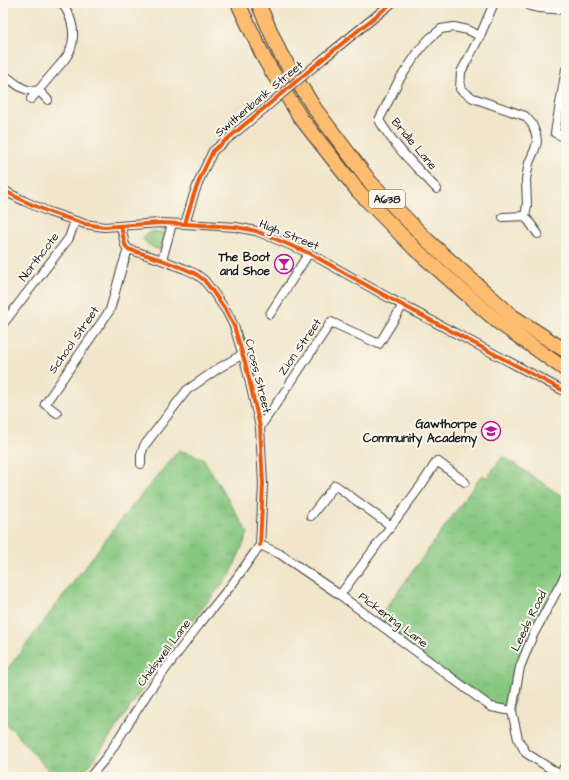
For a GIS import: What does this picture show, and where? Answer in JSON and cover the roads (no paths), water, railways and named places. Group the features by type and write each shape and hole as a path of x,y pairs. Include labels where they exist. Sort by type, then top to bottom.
{"highway":[{"name":"A638","path":"238,3 265,60 296,111 358,191 415,249 498,322 566,370"},
{"name":"A638","path":"258,3 280,53 311,103 371,183 428,241 512,316 566,351"}],"street":[{"path":"31,99 67,56 72,47 72,21 62,3"},
{"name":"Swithenbank Street","path":"184,224 201,176 213,151 392,3"},
{"path":"494,3 480,36 461,72 460,89 473,98 524,116 532,124 537,142 529,163 526,179 527,205 525,216 538,234"},
{"path":"528,3 530,6 540,8 566,10"},
{"name":"Bridle Lane","path":"438,189 385,131 379,120 399,80 421,48 430,38 441,29 454,27 468,30 480,36"},
{"path":"566,69 555,133 566,138"},
{"path":"3,74 30,92 38,90"},
{"path":"38,90 48,100"},
{"name":"High Street","path":"3,190 49,212 85,224 104,227 184,224 236,227 256,231 309,253 566,392"},
{"path":"503,217 525,216"},
{"name":"Northcote","path":"3,324 69,238 75,221"},
{"path":"162,260 172,224"},
{"path":"121,226 125,245 128,250"},
{"name":"Cross Street","path":"128,250 162,260 196,274 210,287 227,312 234,326 243,354 260,427 263,484 260,545"},
{"name":"School Street","path":"57,413 45,404 110,310 128,250"},
{"path":"270,314 309,253"},
{"name":"Zion Street","path":"260,427 331,322 379,344 403,305"},
{"path":"141,464 141,455 144,446 187,390 219,368 243,354"},
{"path":"340,595 438,461 464,482"},
{"path":"311,516 335,485 391,526"},
{"name":"Pickering Lane","path":"260,545 280,554 340,595 491,707 512,711"},
{"name":"Chidswell Lane","path":"90,777 108,754 150,691 198,626 233,583 260,545"},
{"name":"Leeds Road","path":"563,774 526,753 518,739 512,711 520,667 533,635 566,574"}],"place":[{"name":"The Boot and Shoe","path":"284,264"},
{"name":"Gawthorpe Community Academy","path":"491,431"}]}
